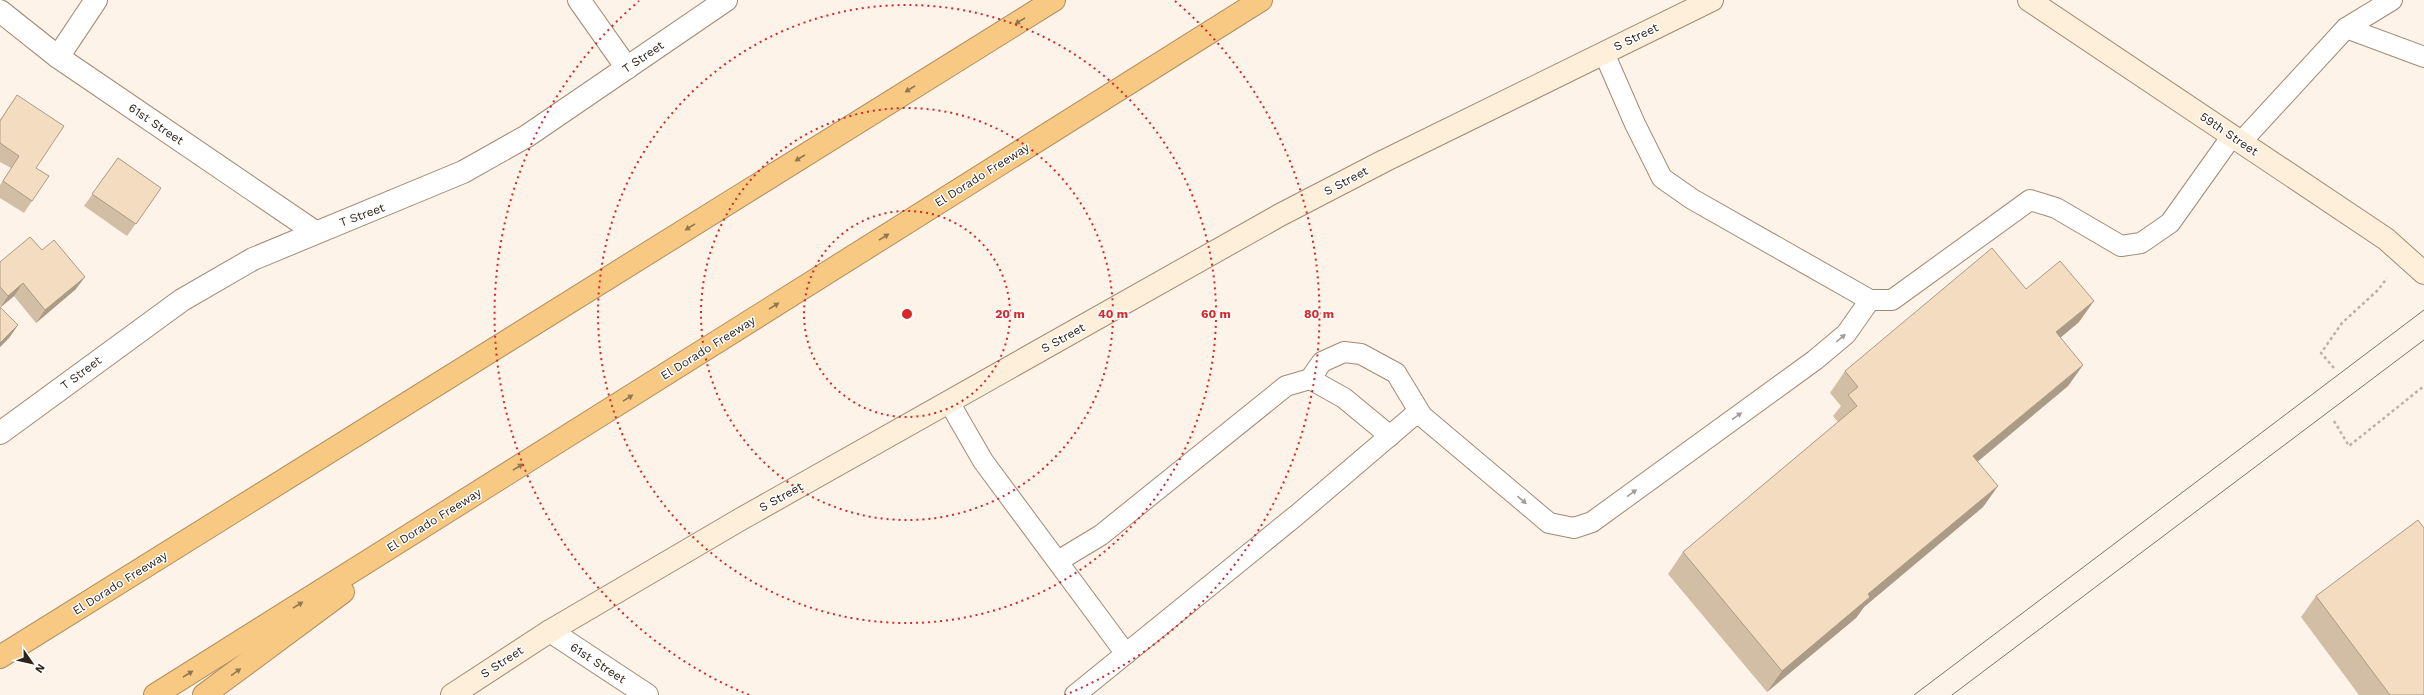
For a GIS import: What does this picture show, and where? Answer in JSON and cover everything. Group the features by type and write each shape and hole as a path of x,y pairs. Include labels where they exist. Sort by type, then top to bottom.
{"highway":[{"name":"El Dorado Freeway","path":"0,657 1054,0"},
{"name":"El Dorado Freeway","path":"155,695 1260,0"},
{"path":"204,695 485,488"}],"street":[{"path":"58,57 96,0"},
{"path":"579,0 627,68"},
{"name":"T Street","path":"0,433 182,300 253,259 315,232 395,202 463,172 528,136 726,0"},
{"name":"S Street","path":"452,695 550,631 734,523 1294,208 1384,161 1712,0"},
{"name":"59th Street","path":"2029,0 2386,239 2424,273"},
{"name":"61st Street","path":"0,11 58,57 315,232"},
{"name":"61st Street","path":"550,631 647,695"}],"lane":[{"path":"1604,53 1635,124 1662,178 1692,199 1870,300 1892,300 2030,200 2056,208 2121,246 2141,243 2170,223 2237,139 2346,28 2392,0"},
{"path":"2346,28 2424,57"},
{"path":"1058,561 1101,535 1286,386 1310,379 1322,362 1344,352 1361,354 1396,373 1422,416 1549,522 1574,528 1592,522 1815,360 1846,334 1870,300"},
{"path":"1310,379 1344,398 1390,436"},
{"path":"949,402 983,461 1126,654"},
{"path":"1075,695 1413,416 1422,416"}],"path":[{"path":"2334,368 2321,353 2342,322 2378,290 2404,256"},
{"path":"2334,421 2349,446 2424,386"}],"building":[{"path":"17,95 64,126 36,168 49,176 32,201 3,181 19,156 0,143 0,121"},
{"path":"118,158 161,188 136,224 92,194"},
{"path":"30,237 42,250 54,240 85,277 45,310 23,283 8,296 0,287 0,262"},
{"path":"1992,248 2026,289 2060,261 2094,301 2056,332 2083,365 1973,456 1998,486 1868,594 1870,597 1782,671 1683,552 1857,406 1848,395 1858,387 1845,371"},
{"path":"0,307 18,325 0,343"},
{"path":"2418,520 2424,528 2424,695 2390,695 2316,596"}],"tram line":[{"path":"1914,695 2424,310"},
{"path":"1952,695 2424,340"}]}
